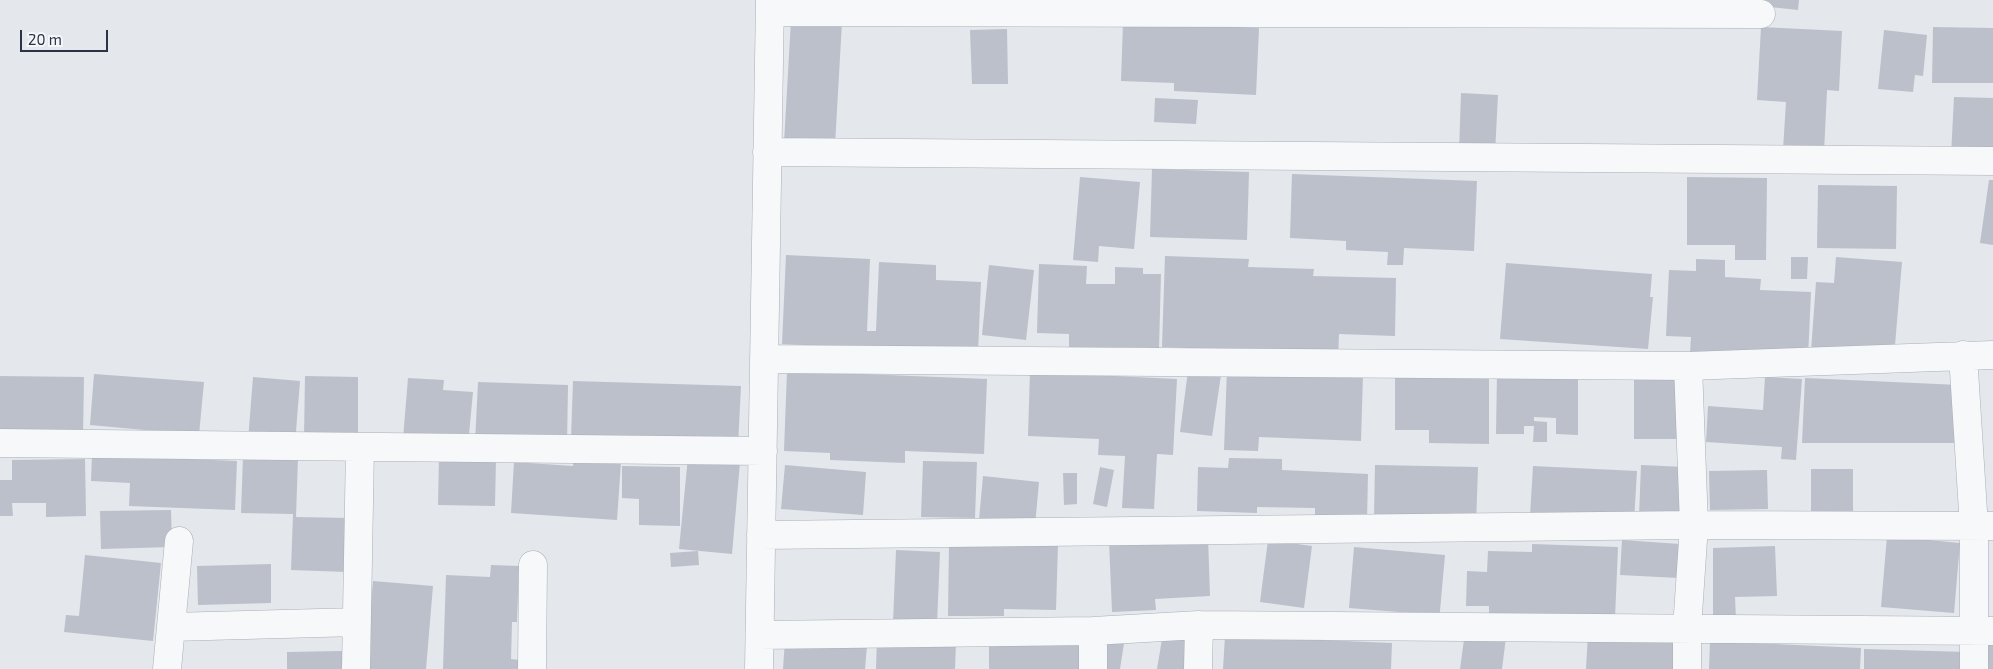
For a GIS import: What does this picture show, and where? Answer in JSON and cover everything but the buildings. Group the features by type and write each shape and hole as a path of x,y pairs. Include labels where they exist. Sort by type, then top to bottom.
{"street":[{"path":"759,669 770,6 1761,14"},
{"path":"768,152 1993,162"},
{"path":"1963,355 1984,526 1983,631 1974,669"},
{"path":"764,359 1688,366 1993,355"},
{"path":"1687,669 1687,629 1694,525 1688,366"},
{"path":"0,443 762,451"},
{"path":"356,669 360,447"},
{"path":"761,535 1694,525 1984,526"},
{"path":"167,669 179,541"},
{"path":"532,669 533,565"},
{"path":"171,627 357,622"},
{"path":"760,635 1093,630 1198,625 1983,631"},
{"path":"1198,625 1198,669"},
{"path":"1092,669 1093,630"}]}
